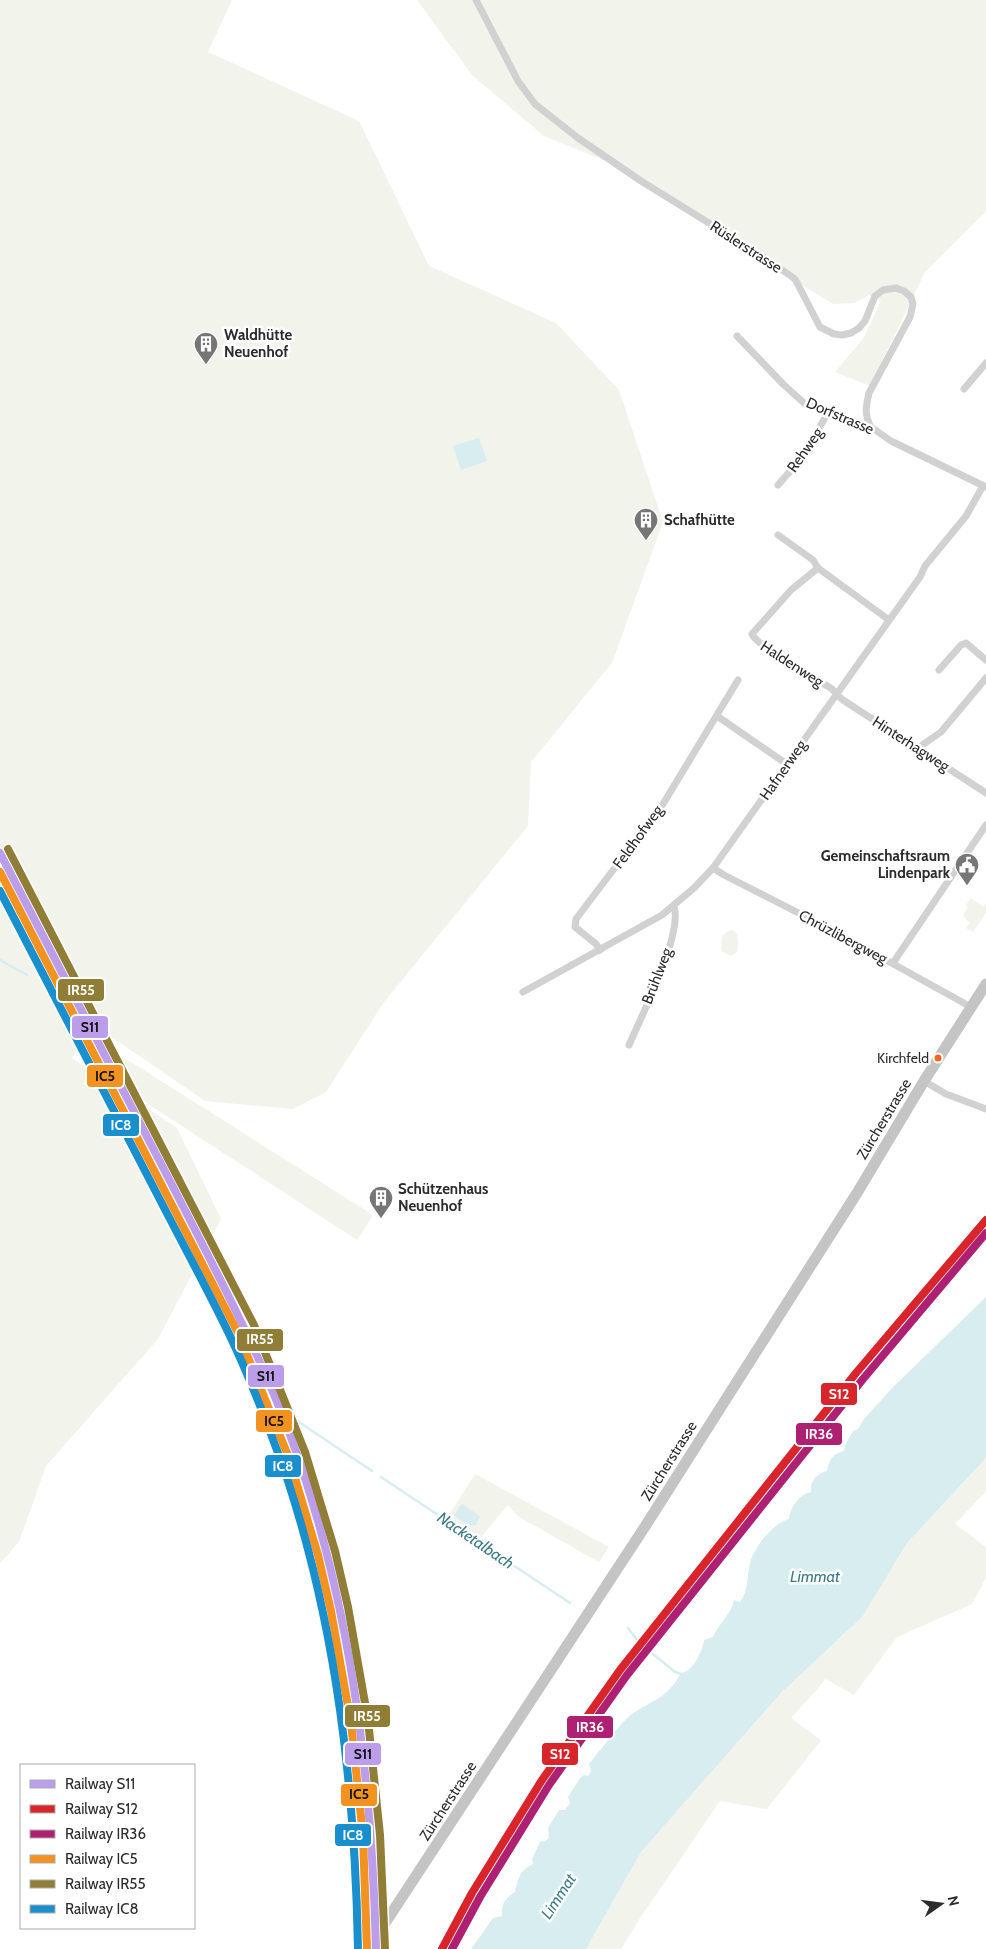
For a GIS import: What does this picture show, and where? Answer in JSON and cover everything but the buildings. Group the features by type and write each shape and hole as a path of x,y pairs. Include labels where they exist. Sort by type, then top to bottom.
{"main road":[{"name":"Zürcherstrasse","path":"368,1949 646,1525 860,1188 924,1081 986,984"}],"street":[{"name":"Rüslerstrasse","path":"476,0 518,81 535,104 578,138 641,181 764,257 795,279 820,327 834,334 851,333 865,321 875,296 883,290 896,288 904,291 910,297 913,304 910,317 869,393 866,418 871,427"},
{"name":"Dorfstrasse","path":"737,336 805,404 871,427 906,449 985,486"},
{"path":"964,389 986,362"},
{"name":"Rehweg","path":"778,485 800,460 828,413"},
{"name":"Hafnerweg","path":"523,992 662,915 674,906 713,868 920,577 925,566 966,516 985,486"},
{"path":"778,535 813,560 818,568 889,620"},
{"name":"Haldenweg","path":"818,568 791,590 752,634 753,638 764,647 796,666 836,694"},
{"path":"939,670 961,645 966,643 986,660"},
{"path":"918,748 941,732 986,678"},
{"name":"Feldhofweg","path":"600,950 596,944 575,927 576,919 662,804 738,680"},
{"name":"Hinterhagweg","path":"836,694 986,793"},
{"path":"716,716 788,765"},
{"path":"892,963 986,825"},
{"name":"Chrüzlibergweg","path":"713,868 892,963 971,1008"},
{"name":"Brühlweg","path":"629,1045 673,936 676,914 674,906"},
{"path":"924,1081 986,1109"}],"shaded area":[{"path":"0,0 232,0 208,52 359,121 429,266 556,323 619,390 663,522 612,663 531,762 528,826 384,1002 326,1092 293,1109 205,1101 94,1025 72,1058 177,1128 221,1219 158,1339 46,1466 19,1542 0,1563"},
{"path":"417,0 986,0 986,211 925,272 870,386 835,372 863,339 881,301 869,295 854,303 833,304 761,260 641,181 638,174 544,136 472,75"},
{"path":"971,898 983,907 986,903 986,913 973,932 966,928 970,923 964,918 964,913 968,908 966,905"},
{"path":"733,930 737,934 738,943 737,952 731,956 721,951 722,936 728,931"},
{"path":"93,1038 373,1215 357,1240 79,1059"},
{"path":"986,1458 986,1491 955,1524 986,1547 986,1578 972,1604 897,1637 854,1695 826,1679 791,1718 821,1740 767,1809 720,1801 621,1949 586,1949 641,1852 781,1693 863,1616 907,1543"},
{"path":"475,1474 609,1547 599,1562 519,1517 508,1505 474,1545 442,1526"}],"water":[{"path":"479,438 487,461 461,470 453,446"},
{"name":"Limmat","path":"986,1297 986,1458 907,1543 863,1616 781,1693 641,1852 586,1949 471,1949 493,1918 502,1916 504,1902 515,1892 522,1872 533,1864 532,1859 540,1842 549,1838 548,1828 559,1810 565,1810 570,1803 568,1797 580,1778 584,1775 588,1776 591,1771 589,1764 627,1718 660,1698 676,1682 681,1673 690,1669 699,1655 704,1640 713,1637 734,1600 740,1602 747,1586 752,1557 762,1540 772,1529 789,1519 791,1510 796,1502 811,1492 815,1478 827,1471 832,1458 844,1451 845,1445 853,1431 858,1429 864,1419 894,1386"},
{"path":"462,1504 480,1516 476,1525 468,1526 454,1515"}],"waterway":[{"path":"0,960 27,975"},
{"name":"Nacketalbach","path":"281,1407 287,1414 372,1471"},
{"name":"Nacketalbach","path":"381,1477 570,1603"},
{"name":"Nacketalbach","path":"628,1628 637,1640"},
{"name":"Nacketalbach","path":"653,1654 675,1672 682,1674"}],"railway":[{"path":"451,1949 504,1851"}],"rail line":[{"name":"IR55","path":"8,849 254,1325 305,1452 335,1551 348,1607 368,1720 380,1835 385,1949"},
{"name":"S11","path":"0,853 226,1291 261,1365 292,1440 322,1535 348,1652 365,1770 374,1889 376,1949"},
{"name":"IC5","path":"0,872 238,1333 289,1458 318,1555 331,1611 351,1723 363,1836 367,1949"},
{"name":"IC8","path":"0,891 221,1318 253,1388 287,1478 319,1593 340,1711 353,1830 358,1949"},
{"name":"S12","path":"442,1949 472,1893 542,1780 620,1670 856,1373 986,1220"},
{"name":"IR36","path":"452,1949 480,1897 549,1785 627,1675 863,1379 986,1233"}],"place":[{"name":"Waldhütte Neuenhof","path":"206,365"},
{"name":"Schafhütte","path":"646,541"},
{"name":"Gemeinschaftsraum Lindenpark","path":"967,886"},
{"name":"Kirchfeld","path":"938,1058"},
{"name":"Schützenhaus Neuenhof","path":"381,1219"}]}
